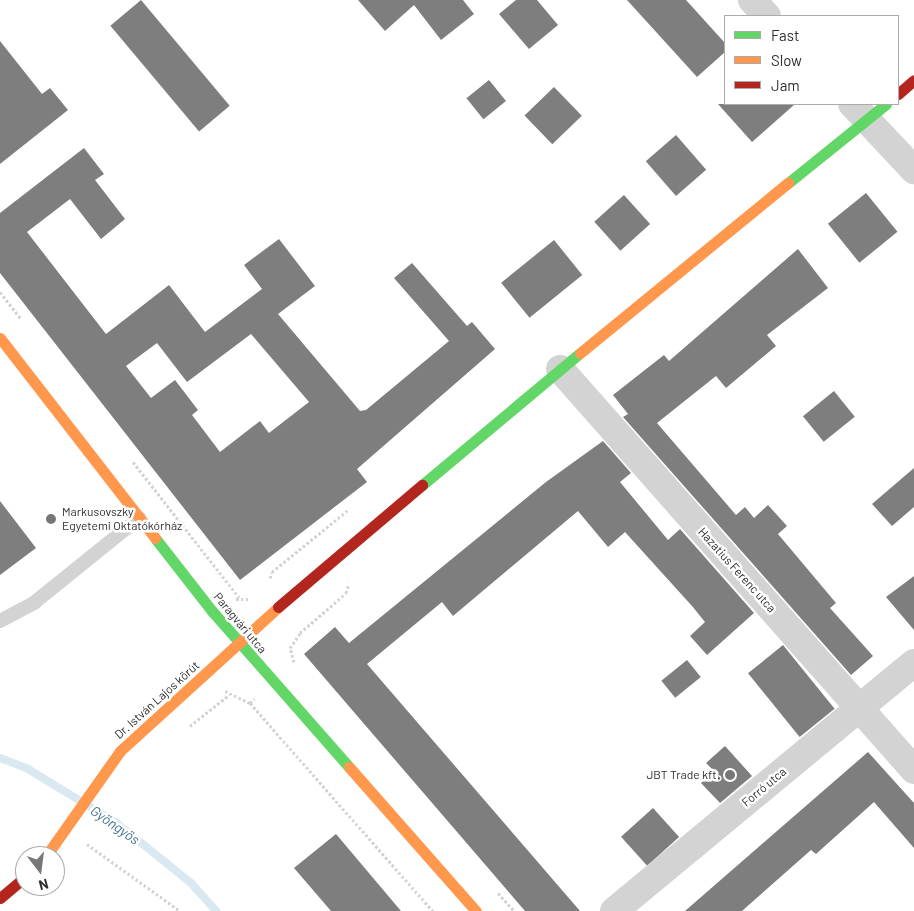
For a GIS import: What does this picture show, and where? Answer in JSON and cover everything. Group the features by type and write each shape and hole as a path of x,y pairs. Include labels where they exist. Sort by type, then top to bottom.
{"street":[{"path":"752,0 767,15"},
{"path":"899,93 914,80"},
{"path":"869,109 914,170"},
{"name":"Dr. István Lajos körút","path":"54,846 120,751 239,644 560,369 869,109"},
{"name":"Paragvári utca","path":"0,338 239,644 476,911"},
{"name":"Hazatius Ferenc utca","path":"560,369 914,770"},
{"name":"Forró utca","path":"614,911 914,663"},
{"path":"0,898 15,885"}],"lane":[{"path":"0,621 35,602 139,518"}],"path":[{"path":"229,695 250,703 433,911"},
{"path":"250,703 260,695"},
{"path":"64,833 101,850 180,911"}],"building":[{"path":"141,0 230,106 199,131 110,26"},
{"path":"358,0 463,0 474,14 441,40 414,5 385,31"},
{"path":"516,0 537,0 558,25 529,49 499,14"},
{"path":"627,0 686,0 724,42 724,53 697,77"},
{"path":"0,41 42,94 50,88 68,110 0,164"},
{"path":"489,80 506,101 483,119 466,98"},
{"path":"554,87 582,116 552,144 525,115"},
{"path":"718,104 794,105 752,142"},
{"path":"676,135 706,170 676,196 646,161"},
{"path":"84,148 104,174 95,180 125,219 101,239 70,199 27,232 106,334 169,285 205,332 262,289 244,265 279,239 315,286 278,314 360,411 366,410 449,341 394,278 412,263 467,326 472,322 495,349 357,469 367,482 240,580 0,273 0,213","holes":["251,334 309,402 269,433 260,421 220,452 192,415 198,410 175,380 151,398 126,366 157,343 187,382"]},
{"path":"866,193 897,232 859,263 828,224"},
{"path":"624,195 650,224 620,251 594,222"},
{"path":"554,240 582,275 529,318 501,283"},
{"path":"798,249 828,288 767,335 776,346 726,388 716,376 657,423 736,515 745,507 754,518 768,505 787,526 778,534 836,603 830,608 873,656 851,675 623,417 628,414 613,395 664,355 669,361"},
{"path":"834,391 855,417 824,442 803,416"},
{"path":"603,441 631,473 620,482 668,540 680,529 754,613 707,655 690,636 705,622 692,606 625,532 608,547 578,511 453,616 442,602 367,664 580,911 525,911 304,654 335,627 349,643 546,482"},
{"path":"914,468 914,507 892,526 872,504"},
{"path":"0,501 36,548 0,575"},
{"path":"914,576 914,630 886,597"},
{"path":"783,645 835,709 800,737 748,673"},
{"path":"687,660 701,677 675,698 661,681"},
{"name":"JBT Trade kft.","path":"725,746 752,776 720,803 701,783 714,771 706,763"},
{"path":"868,752 914,803 914,848 874,802 816,854 811,850 742,911 685,911"},
{"path":"653,808 679,837 647,866 621,837"},
{"path":"336,834 401,911 331,911 294,868"}],"waterway":[{"name":"Gyöngyös","path":"0,758 28,769 118,824 191,883 216,911"}],"traffic: fast":[{"path":"788,183 885,105"},
{"path":"422,485 580,353"},
{"path":"155,538 212,611 349,767"}],"traffic: slow":[{"path":"580,353 788,183"},
{"path":"0,338 155,538"},
{"path":"53,846 120,751 278,607"},
{"path":"349,767 476,911"}],"traffic: jam":[{"path":"899,93 914,80"},
{"path":"278,607 422,485"},
{"path":"0,898 15,885"}],"place":[{"name":"Markusovszky Egyetemi Oktatókórház","path":"51,519"},
{"name":"JBT Trade kft.","path":"730,775"}]}
